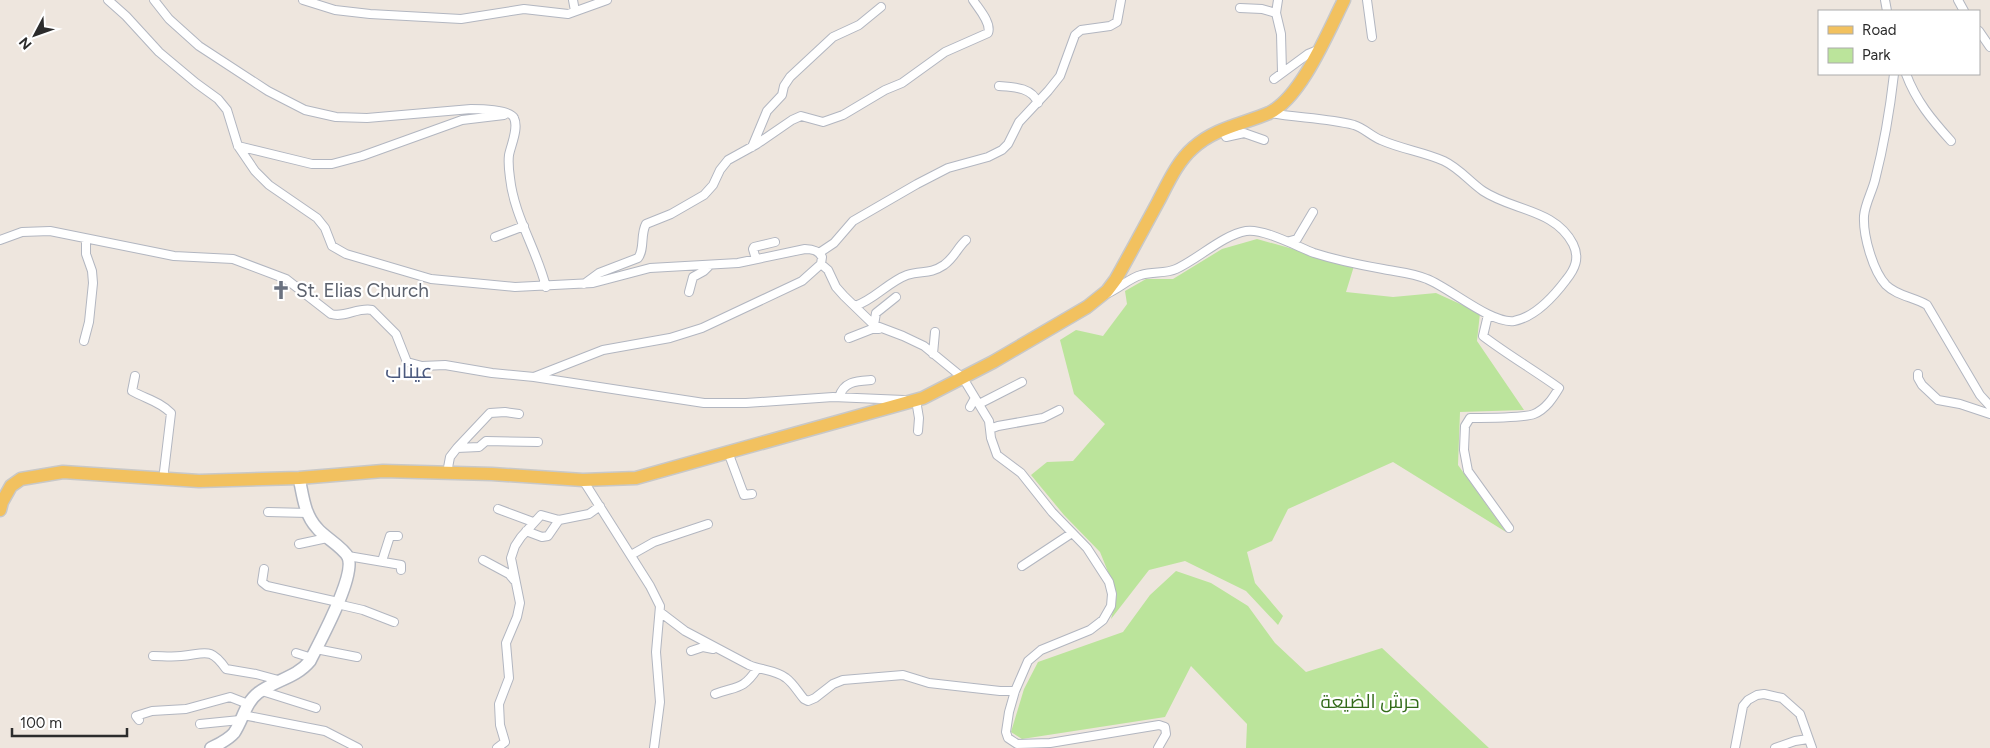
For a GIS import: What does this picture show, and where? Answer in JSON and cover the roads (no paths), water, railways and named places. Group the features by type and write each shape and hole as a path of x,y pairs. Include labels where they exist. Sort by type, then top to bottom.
{"main road":[{"path":"0,510 2,502 11,486 21,480 32,477 63,472 163,480 218,481 299,478 383,471 492,474 584,480 636,478 915,400 963,378 1087,307 1102,295 1116,279 1184,156 1204,139 1269,112 1285,102 1293,94 1344,0"}],"street":[{"path":"108,0 126,16 159,52 223,104 227,110 238,146 263,180 316,218 325,228 332,246 382,266 439,280 510,287 546,287 584,284 650,268 738,263 805,249 813,249 822,257 821,264 810,275 790,288 702,328 670,338 603,350 534,377"},
{"path":"154,0 174,23 199,46 268,90 304,110 336,117 367,118 470,108 511,114 515,125 509,162 510,184 524,226 541,267 546,287"},
{"path":"303,0 335,10 461,19 524,9 563,14 607,0"},
{"path":"572,0 575,11"},
{"path":"584,284 599,272 638,258 641,254 642,236 646,224 671,214 704,195 713,185 723,164 796,117 806,117 823,122 848,113 885,90 902,83 945,52 988,33 988,24 973,0"},
{"path":"819,253 834,243 852,221 917,184 948,168 988,157 1002,150 1008,144 1019,122 1038,103 1060,76 1075,35 1081,30 1110,26 1117,22 1121,0"},
{"path":"1278,0 1276,13 1281,34 1282,72"},
{"path":"1367,0 1372,37"},
{"path":"752,147 767,111 782,96 784,86 790,77 833,37 859,25 881,7"},
{"path":"1240,8 1262,9 1276,13"},
{"path":"1980,33 1990,47"},
{"path":"1274,79 1308,54 1318,50"},
{"path":"1894,75 1887,127 1875,180 1864,215 1864,226 1872,260 1881,278 1893,290 1899,294 1916,298 1927,305 1980,394 1990,406"},
{"path":"1906,75 1922,108 1951,141"},
{"path":"999,86 1012,86 1025,90 1034,95 1038,103"},
{"path":"1102,295 1118,289 1141,275 1165,273 1174,270 1217,243 1246,231 1253,231 1290,241 1314,252 1355,264 1420,276 1488,314 1506,321 1515,321 1527,316 1555,293 1576,267 1577,257 1575,248 1568,235 1552,220 1489,194 1444,161 1374,138 1353,125 1269,112"},
{"path":"238,146 312,164 332,164 362,156 462,120 511,114"},
{"path":"1222,130 1226,137 1244,134 1264,140"},
{"path":"1290,241 1297,239 1313,212"},
{"path":"495,237 524,226"},
{"path":"0,240 22,232 40,230 64,233 174,256 214,257 240,261 292,283 330,314 340,315 368,309 372,310 396,334 407,362 422,366 445,364 492,373 534,377 704,403 746,403 838,397 915,400 919,418 918,430"},
{"path":"84,341 89,322 93,282 92,271 86,254 86,239"},
{"path":"855,306 866,302 907,275 933,272 953,258 961,244 966,240"},
{"path":"756,259 754,246 775,242"},
{"path":"821,264 828,270 840,292 878,327 924,346 963,378 989,421 991,438 997,455 1021,473 1052,512 1087,548 1109,582 1112,594 1108,613 1103,620 1090,630 1041,650 1033,656 1024,668 1015,691 1006,725 1006,742 1023,745 1050,743 1160,725 1165,727 1166,734 1158,748"},
{"path":"689,292 693,277 709,266"},
{"path":"878,327 876,313 896,297"},
{"path":"1488,314 1483,336 1505,353 1535,370 1559,388 1550,403 1534,414 1470,418 1465,426 1464,450 1468,471 1509,528"},
{"path":"849,338 878,327"},
{"path":"933,354 935,332"},
{"path":"1918,374 1922,385 1938,400 1960,404 1990,414"},
{"path":"135,376 132,391 140,396 152,399 171,413 163,480"},
{"path":"838,397 840,392 851,382 871,380"},
{"path":"970,407 977,401 1022,382"},
{"path":"990,429 1043,418 1059,410"},
{"path":"447,473 450,457 490,413 505,412 519,414"},
{"path":"457,448 479,448 486,442 538,442"},
{"path":"728,452 744,494 752,494"},
{"path":"299,478 308,513 317,528 327,538 348,556 401,565 401,570"},
{"path":"584,480 657,597 660,612 656,635 660,702 654,748"},
{"path":"497,748 505,742 499,711 500,698 508,685 509,678 506,643 517,617 520,603 511,558 515,546 533,522 541,515 559,520 589,514 600,506"},
{"path":"498,509 533,522"},
{"path":"268,512 308,513"},
{"path":"526,531 542,537 548,536 559,520"},
{"path":"631,555 654,542 708,524"},
{"path":"1022,566 1072,533"},
{"path":"382,561 390,536 398,536"},
{"path":"299,544 327,538"},
{"path":"211,748 225,741 233,733 248,704 262,690 303,670 314,653 338,603 350,569 348,556"},
{"path":"482,560 509,574 516,582"},
{"path":"264,569 262,582 264,585 363,610 394,622"},
{"path":"660,612 679,627 757,669 780,674 787,678 804,699 808,701 833,684 843,680 903,675 929,683 1015,691"},
{"path":"690,651 703,647 718,648"},
{"path":"153,656 183,656 196,652 210,652 219,658 226,668 282,681"},
{"path":"296,653 356,657"},
{"path":"715,694 743,686 757,669"},
{"path":"262,690 316,708"},
{"path":"1735,748 1743,706 1748,700 1757,695 1774,696 1789,704 1800,714 1812,748"},
{"path":"140,720 136,716 152,711 186,709 230,697 248,704"},
{"path":"200,724 242,718 325,731 358,748"},
{"path":"1775,748 1808,739"}],"place":[{"name":"St. Elias Church","path":"281,290"}],"district":[{"name":"عيناب","path":"409,370"}],"park label":[{"name":"حرش الضيعة","path":"1370,701"}]}
